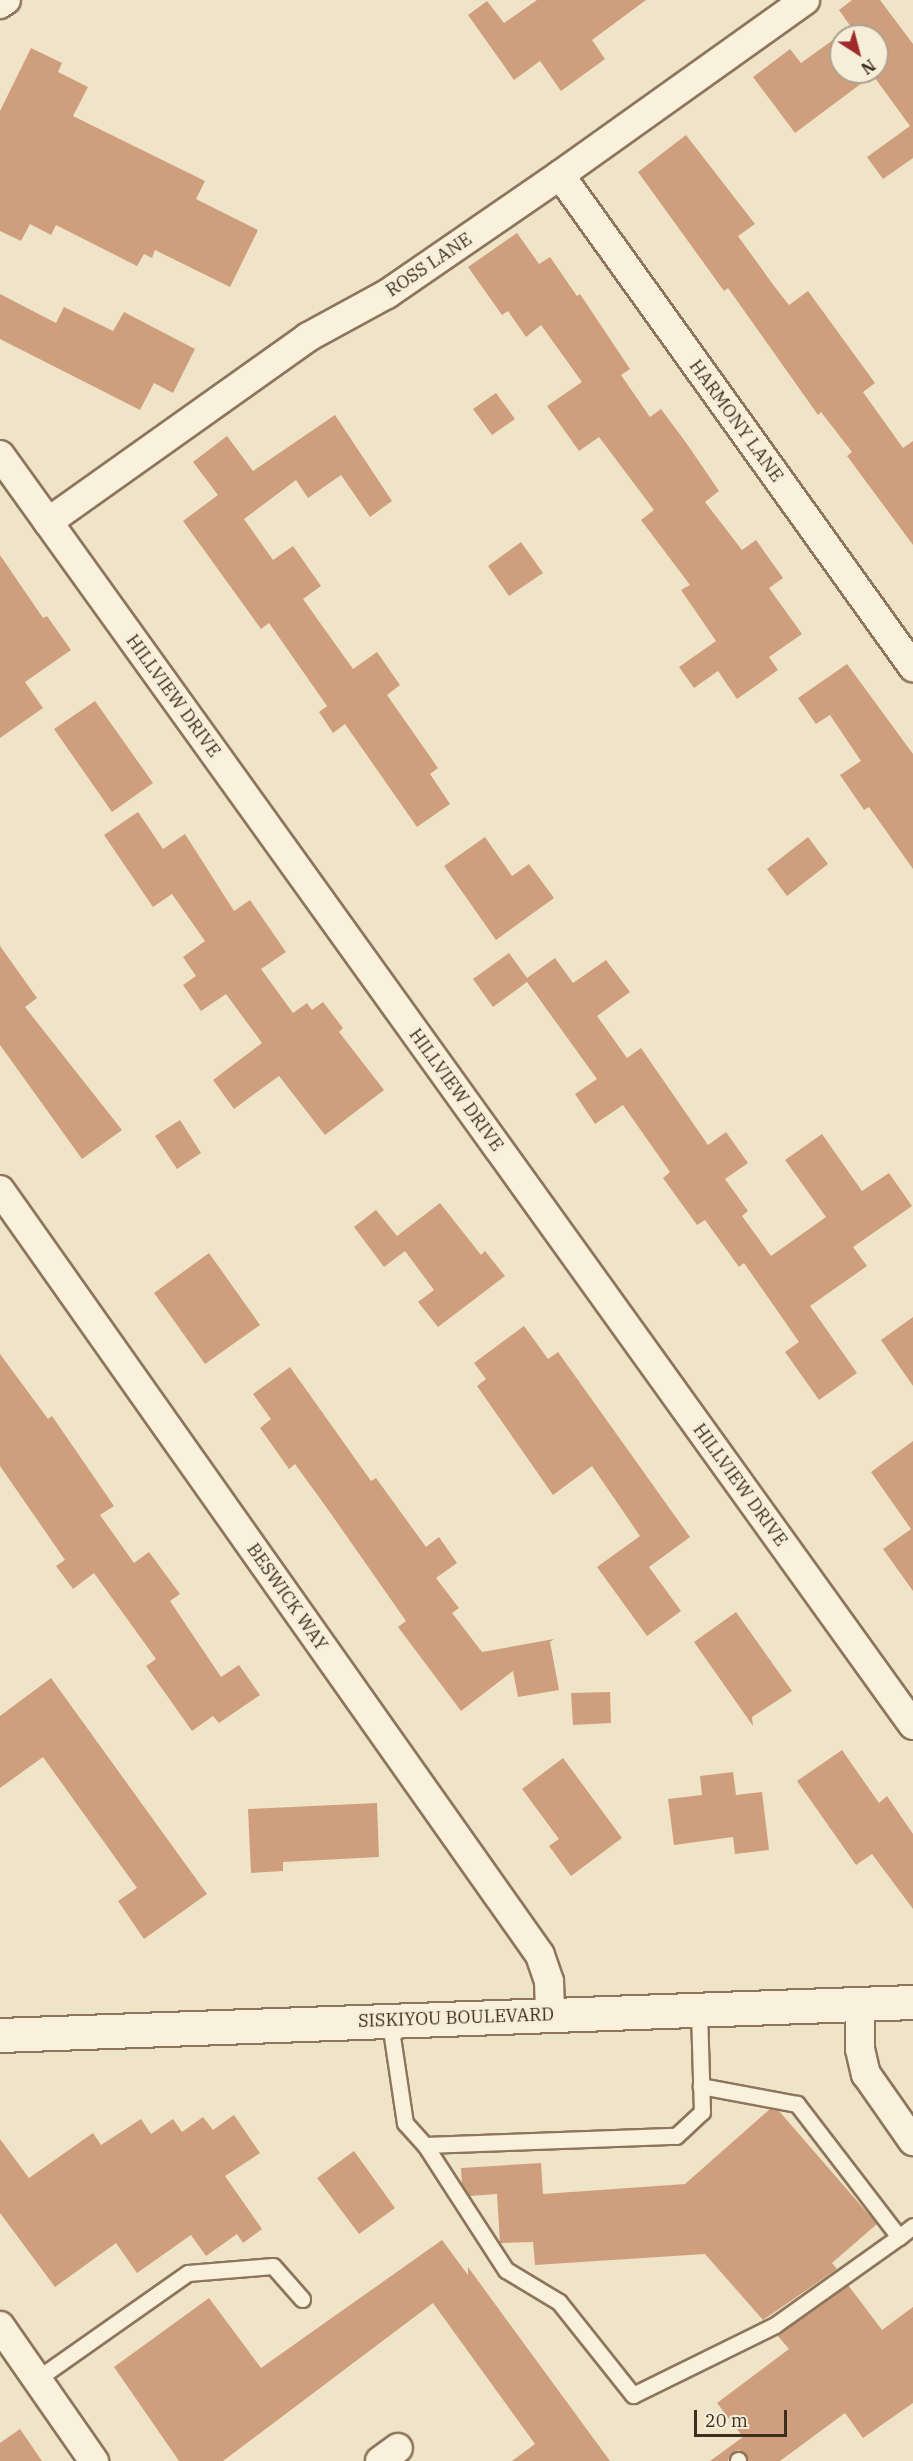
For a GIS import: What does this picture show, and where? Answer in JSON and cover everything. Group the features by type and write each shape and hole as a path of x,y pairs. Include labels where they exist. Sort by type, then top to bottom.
{"main road":[{"name":"SISKIYOU BOULEVARD","path":"0,2035 390,2023 550,2014 913,2002"}],"street":[{"path":"0,4 6,0"},
{"name":"ROSS LANE","path":"48,522 308,337 387,294 560,175 805,0"},
{"name":"HARMONY LANE","path":"560,175 913,667"},
{"name":"HILLVIEW DRIVE","path":"0,455 913,1725"},
{"name":"BESWICK WAY","path":"0,1190 540,1955 549,1982 550,2014"},
{"path":"860,2004 860,2049 866,2074 913,2141"},
{"path":"0,2326 94,2461"}],"lane":[{"path":"425,2145 676,2136 702,2112 699,2009"},
{"path":"390,2023 405,2124 425,2145 506,2270 559,2302 633,2395 776,2325 913,2226"},
{"path":"701,2086 796,2104 898,2237"},
{"path":"37,2379 188,2273 273,2266 302,2299"}],"building":[{"path":"537,0 646,0 592,40 605,59 561,91 540,61 514,80 468,15 487,1 504,23"},
{"path":"852,0 880,0 913,44 913,158 883,179 867,157 910,126 879,84 889,84 889,24 849,24 839,10"},
{"path":"829,43 829,84 861,84 795,133 753,77 790,49 801,63"},
{"path":"31,48 62,63 58,72 88,87 73,116 205,181 196,199 258,230 230,287 155,250 152,258 144,254 137,266 56,225 51,235 30,224 21,241 0,231 0,111"},
{"path":"686,135 755,224 738,236 774,286 789,305 808,291 875,383 863,392 903,448 913,441 913,545 847,456 852,452 821,412 818,415 728,288 724,291 638,172"},
{"path":"517,233 539,264 550,257 577,296 580,294 630,369 621,375 650,417 661,409 687,444 719,491 705,502 742,550 756,540 783,578 769,588 802,634 769,657 778,670 737,699 718,671 694,688 679,667 716,641 681,590 690,585 641,520 654,510 599,437 579,451 547,406 582,382 541,325 526,337 508,311 502,315 468,267"},
{"path":"0,294 56,323 64,307 113,331 124,312 195,349 173,393 154,383 140,410 0,339"},
{"path":"496,393 515,419 492,435 473,409"},
{"path":"335,415 392,501 370,517 341,475 308,498 296,480 244,519 273,560 293,546 321,586 303,599 353,669 377,652 400,685 387,695 438,768 430,774 450,804 417,827 345,724 333,733 319,712 327,706 269,623 261,629 183,521 218,495 193,462 227,436 253,471"},
{"path":"521,542 543,573 509,596 488,566"},
{"path":"0,555 43,618 47,616 71,650 25,682 43,708 0,738"},
{"path":"847,664 913,754 913,869 869,807 864,810 840,775 861,761 830,715 816,724 798,698"},
{"path":"95,701 153,783 112,812 54,729"},
{"path":"138,812 163,849 185,834 234,911 250,900 286,952 261,969 293,1013 307,1003 312,1010 323,1002 343,1028 339,1032 384,1090 325,1135 279,1076 234,1109 213,1080 262,1043 226,994 201,1011 183,985 196,976 183,957 205,941 172,894 153,907 104,835"},
{"path":"485,837 512,876 529,864 554,898 496,940 444,866"},
{"path":"808,837 828,864 787,896 767,869"},
{"path":"0,946 37,998 25,1007 122,1130 82,1159 0,1045"},
{"path":"509,953 527,978 555,958 573,983 606,960 630,992 597,1016 627,1058 641,1048 708,1145 726,1132 748,1163 725,1179 748,1211 742,1216 771,1256 826,1217 785,1160 822,1134 862,1191 889,1173 912,1206 853,1247 867,1266 810,1306 857,1373 819,1400 785,1352 799,1342 744,1263 739,1267 705,1220 697,1225 663,1178 670,1172 623,1105 595,1124 575,1094 597,1079 527,982 493,1007 473,979"},
{"path":"180,1120 201,1153 177,1169 155,1136"},
{"path":"440,1203 481,1255 485,1251 505,1276 438,1327 418,1302 434,1290 405,1251 384,1267 354,1227 376,1210 397,1236"},
{"path":"209,1253 260,1325 205,1364 154,1293"},
{"path":"913,1317 913,1386 881,1340"},
{"path":"524,1326 548,1359 558,1352 690,1537 649,1567 681,1611 647,1636 597,1567 640,1536 592,1466 553,1495 477,1386 486,1379 474,1363"},
{"path":"0,1354 48,1419 52,1416 114,1506 100,1515 134,1563 149,1552 180,1594 170,1601 221,1677 239,1665 260,1695 219,1723 213,1716 192,1731 146,1666 156,1659 94,1573 73,1589 56,1566 65,1560 0,1466"},
{"path":"290,1367 371,1481 376,1478 426,1547 439,1537 457,1563 436,1578 459,1608 452,1613 482,1652 554,1639 550,1642 559,1690 518,1697 513,1671 461,1711 398,1627 406,1621 329,1511 295,1464 289,1469 260,1428 271,1419 253,1394"},
{"path":"913,1441 913,1591 883,1549 911,1529 871,1472"},
{"path":"736,1612 792,1691 752,1717 753,1726 694,1642"},
{"path":"51,1678 207,1894 144,1939 118,1901 137,1888 43,1757 0,1788 0,1716"},
{"path":"610,1692 611,1723 573,1725 571,1693"},
{"path":"842,1750 879,1803 887,1796 913,1834 913,1909 872,1854 856,1865 797,1781"},
{"path":"563,1758 622,1838 571,1876 549,1846 559,1839 522,1789"},
{"path":"733,1772 736,1795 762,1792 769,1850 735,1854 733,1837 674,1845 668,1799 702,1795 700,1776"},
{"path":"377,1803 379,1857 283,1862 283,1871 251,1873 248,1809"},
{"path":"770,2109 779,2111 877,2224 832,2263 837,2269 763,2320 705,2254 535,2265 533,2242 500,2243 497,2194 470,2196 462,2185 461,2168 541,2163 543,2194 685,2184"},
{"path":"234,2115 260,2153 225,2176 262,2229 243,2243 237,2234 206,2256 191,2235 137,2273 116,2243 55,2287 0,2213 0,2139 29,2178 93,2133 101,2145 141,2119 151,2134 173,2119 182,2132 203,2117 213,2130"},
{"path":"354,2151 395,2208 359,2234 317,2178"},
{"path":"442,2240 468,2275 468,2267 610,2461 512,2461 535,2444 433,2303 223,2461 179,2461 114,2367 209,2298 261,2368"},
{"path":"848,2285 882,2330 913,2307 913,2403 863,2438 845,2413 780,2461 748,2461 739,2450 730,2455 728,2461 710,2461 743,2437 717,2403 789,2349 777,2335"},
{"path":"20,2429 42,2461 0,2461 0,2443"}]}
